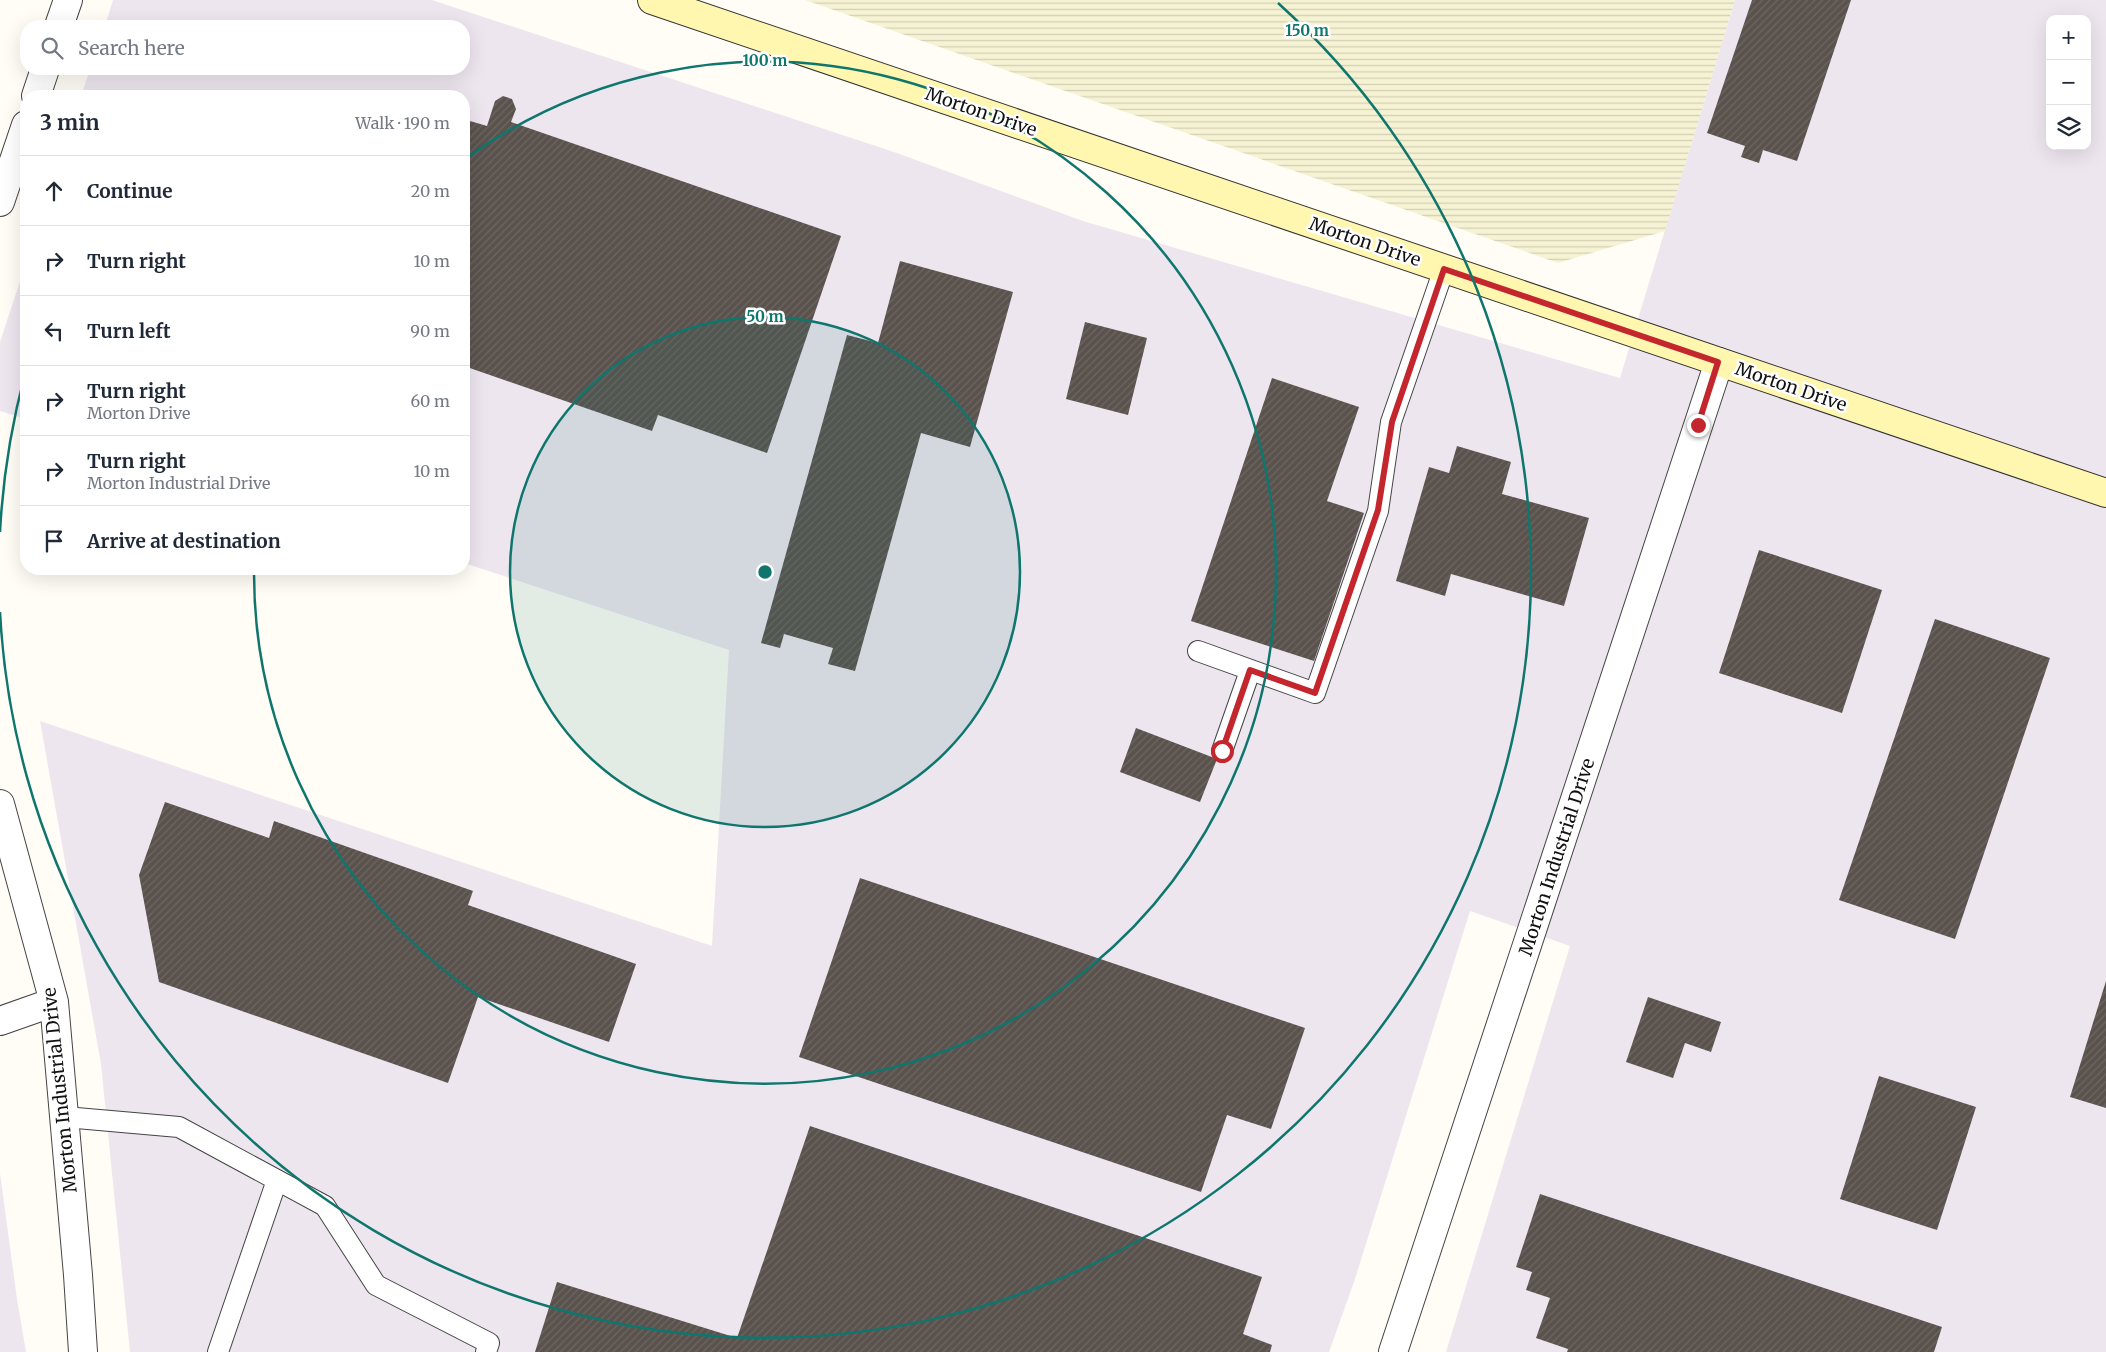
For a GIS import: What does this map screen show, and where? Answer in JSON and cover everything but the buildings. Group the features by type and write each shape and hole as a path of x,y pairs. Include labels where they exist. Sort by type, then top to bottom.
{"street":[{"path":"61,20 68,0"},
{"name":"Morton Drive","path":"652,0 2106,493"},
{"path":"38,90 43,75"},
{"path":"0,202 20,143"},
{"name":"Morton Industrial Drive","path":"1393,1352 1718,362"},
{"name":"Morton Industrial Drive","path":"0,804 54,1002 83,1352"},
{"path":"0,1021 54,1002"}],"lane":[{"path":"1198,651 1315,693 1378,510 1392,422 1444,269"},
{"path":"1222,751 1250,670"},
{"path":"65,1117 179,1127 325,1206 376,1286 490,1343 486,1352"},
{"path":"218,1352 277,1180"}],"shaded area":[{"path":"113,0 432,0 894,152 1083,221 1620,378 1735,0 2106,0 2106,1352 1446,1352 1570,946 1470,911 1354,1282 1329,1352 130,1352 101,1064 40,721 712,946 729,650 470,565 470,90 83,90 88,75 470,75 470,20 107,20"},
{"path":"805,0 1735,0 1665,231 1558,263"},
{"path":"20,281 20,417 0,411 0,342"},
{"path":"0,1173 17,1299 26,1352 0,1352"}],"route":[{"path":"1222,751 1250,670 1315,693 1378,510 1392,422 1444,269 1718,362 1698,425"}]}
